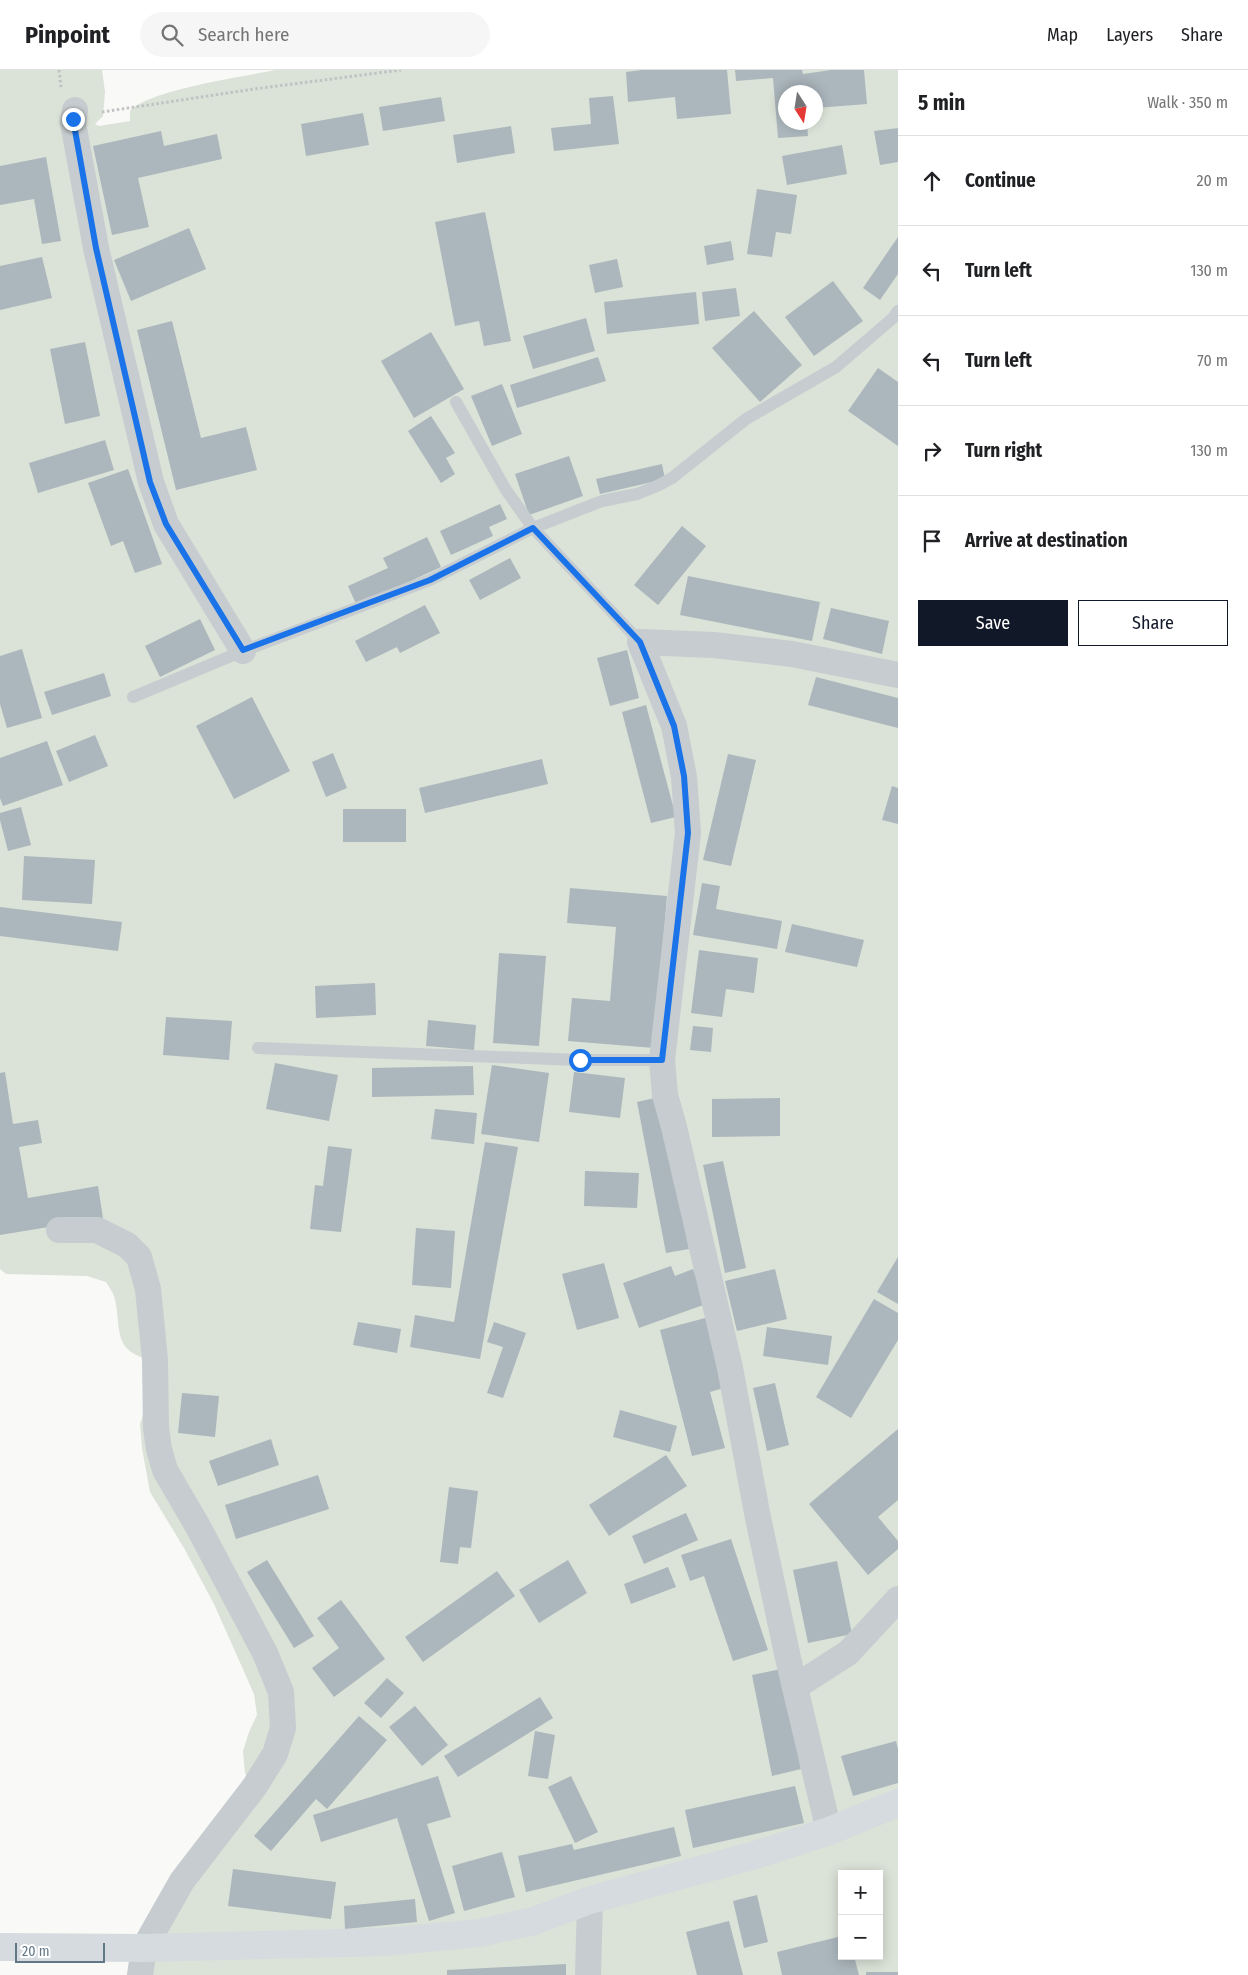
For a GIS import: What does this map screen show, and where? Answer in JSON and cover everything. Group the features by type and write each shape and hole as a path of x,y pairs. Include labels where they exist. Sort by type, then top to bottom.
{"main road":[{"path":"0,1947 144,1948 383,1942 479,1933 534,1921 590,1900 759,1854 829,1831 898,1803"}],"street":[{"path":"75,110 73,124 96,248 150,482 166,524 243,650"},
{"path":"829,1831 758,1518 730,1368 665,1095 662,1060 688,833 684,776 674,726 640,642 714,645 792,654 898,676"},
{"path":"59,1230 97,1230 127,1245 139,1257 148,1289 155,1360 156,1428 165,1470 197,1525 265,1652 281,1692 284,1728 275,1754 255,1786 182,1881 144,1948 140,1975"},
{"path":"795,1687 848,1652 898,1599"},
{"path":"588,1975 590,1900"}],"lane":[{"path":"133,697 243,650 430,580 533,528 602,501 637,494 672,478 746,419 836,367 893,318 898,311"},
{"path":"456,402 506,490 533,528 640,642"},
{"path":"258,1048 580,1060 662,1060"}],"path":[{"path":"59,70 62,94 75,110 89,114 254,89 401,70"}],"shaded area":[{"path":"0,70 102,70 105,92 103,116 95,124 99,126 130,121 130,111 140,103 176,90 276,70 898,70 898,1975 150,1975 153,1949 252,1786 245,1773 243,1751 257,1715 254,1694 214,1604 184,1548 150,1492 142,1448 140,1424 151,1390 144,1358 134,1354 122,1341 114,1296 106,1282 87,1276 6,1274 0,1269"}],"building":[{"path":"642,70 727,70 731,114 677,119 675,97 628,102 626,72"},
{"path":"735,70 802,70 803,74 831,70 864,70 867,104 823,107 823,85 778,85 778,130 808,130 808,136 778,138 773,78 736,81"},
{"path":"613,96 619,144 554,151 551,128 591,124 589,98"},
{"path":"441,97 445,121 383,131 379,107"},
{"path":"363,113 369,145 306,156 301,124"},
{"path":"511,126 515,153 457,163 453,135"},
{"path":"898,128 898,162 880,165 874,131"},
{"path":"161,131 164,146 217,134 222,159 138,178 149,227 112,235 93,146"},
{"path":"842,145 847,174 787,185 782,156"},
{"path":"46,157 61,241 42,244 34,199 0,205 0,166"},
{"path":"757,189 797,195 791,234 776,232 772,257 747,254"},
{"path":"485,212 511,341 484,346 479,321 455,326 435,222"},
{"path":"189,228 206,269 131,301 114,260"},
{"path":"898,237 898,274 880,300 863,288"},
{"path":"731,241 734,260 707,265 704,246"},
{"path":"42,257 52,298 0,310 0,266"},
{"path":"617,259 623,287 595,293 589,265"},
{"path":"833,281 863,321 814,356 785,317"},
{"path":"736,288 740,316 705,321 702,292"},
{"path":"696,292 699,324 607,334 604,302"},
{"path":"754,311 802,365 760,402 712,348"},
{"path":"586,318 595,351 533,369 523,336"},
{"path":"172,321 201,438 246,427 257,470 176,490 137,330"},
{"path":"431,332 464,389 414,418 381,361"},
{"path":"85,342 100,416 65,424 50,349"},
{"path":"598,357 606,381 517,408 510,385"},
{"path":"878,368 898,382 898,446 848,411"},
{"path":"502,384 522,434 492,446 471,396"},
{"path":"431,416 455,453 446,458 455,474 441,483 408,431"},
{"path":"105,440 114,470 38,493 29,463"},
{"path":"569,456 583,496 529,515 515,474"},
{"path":"662,464 665,479 600,494 596,479"},
{"path":"128,469 162,564 135,573 123,541 111,546 88,483"},
{"path":"500,504 507,519 489,527 493,536 451,555 440,531"},
{"path":"682,526 706,546 658,605 634,585"},
{"path":"427,537 441,567 357,606 348,586 388,568 383,558"},
{"path":"510,558 521,578 480,600 469,580"},
{"path":"688,576 820,602 812,641 680,615"},
{"path":"425,605 440,633 400,653 397,647 366,662 355,641"},
{"path":"831,608 889,621 882,654 823,639"},
{"path":"200,619 215,650 160,677 145,646"},
{"path":"22,649 42,718 7,728 0,704 0,656"},
{"path":"627,650 639,698 610,706 597,658"},
{"path":"104,673 111,696 52,715 44,692"},
{"path":"816,677 898,698 898,728 808,705"},
{"path":"252,697 290,771 234,799 196,726"},
{"path":"646,705 676,817 651,823 622,712"},
{"path":"95,735 108,766 69,782 56,751"},
{"path":"47,741 63,785 3,806 0,798 0,758"},
{"path":"333,753 347,788 326,797 312,762"},
{"path":"728,754 756,760 731,866 703,860"},
{"path":"542,759 548,784 425,813 419,788"},
{"path":"892,786 898,788 898,824 882,820"},
{"path":"21,807 31,845 8,851 0,813"},
{"path":"343,809 406,809 406,842 343,842"},
{"path":"24,856 95,860 92,904 22,900"},
{"path":"702,883 720,886 716,909 782,921 777,949 693,935"},
{"path":"570,888 667,896 654,1048 568,1041 572,998 610,1001 616,927 567,923"},
{"path":"0,907 122,922 118,951 0,936"},
{"path":"792,924 864,940 857,967 785,952"},
{"path":"699,950 758,958 754,993 726,989 722,1017 691,1013"},
{"path":"499,953 546,956 539,1046 493,1043"},
{"path":"375,983 376,1015 316,1018 315,986"},
{"path":"166,1017 232,1021 229,1060 163,1055"},
{"path":"428,1020 476,1025 474,1050 426,1046"},
{"path":"693,1026 713,1028 711,1052 690,1050"},
{"path":"275,1063 338,1075 329,1121 266,1109"},
{"path":"492,1065 549,1073 539,1142 481,1134"},
{"path":"473,1066 474,1095 372,1097 372,1068"},
{"path":"5,1072 13,1124 38,1120 42,1143 19,1147 28,1198 98,1186 103,1218 0,1235 0,1073"},
{"path":"574,1072 625,1078 620,1118 569,1112"},
{"path":"659,1097 689,1249 666,1253 637,1102"},
{"path":"780,1098 780,1136 712,1137 712,1099"},
{"path":"435,1109 477,1113 474,1144 431,1139"},
{"path":"485,1142 518,1147 480,1359 410,1347 415,1315 454,1322"},
{"path":"328,1146 352,1149 341,1232 310,1229 315,1185 323,1186"},
{"path":"723,1161 746,1268 725,1273 703,1165"},
{"path":"585,1171 639,1173 637,1208 584,1206"},
{"path":"416,1228 455,1231 451,1288 412,1285"},
{"path":"898,1257 898,1304 877,1292"},
{"path":"604,1263 619,1318 577,1330 562,1274"},
{"path":"671,1266 675,1276 693,1269 706,1304 639,1328 623,1283"},
{"path":"775,1269 787,1319 737,1331 725,1281"},
{"path":"874,1299 898,1313 898,1340 851,1418 816,1397"},
{"path":"709,1317 727,1387 710,1392 725,1448 692,1456 660,1330"},
{"path":"358,1322 401,1329 397,1353 353,1345"},
{"path":"494,1322 526,1333 503,1398 487,1393 503,1347 487,1342"},
{"path":"767,1327 832,1336 828,1365 763,1356"},
{"path":"775,1383 789,1445 767,1451 753,1388"},
{"path":"182,1393 219,1396 215,1437 178,1433"},
{"path":"620,1410 677,1426 670,1452 613,1437"},
{"path":"898,1429 898,1500 878,1517 898,1541 898,1549 868,1575 809,1504"},
{"path":"271,1439 279,1465 218,1486 209,1461"},
{"path":"666,1455 687,1486 609,1536 589,1505"},
{"path":"318,1475 329,1509 236,1539 225,1505"},
{"path":"449,1487 478,1491 471,1548 460,1547 458,1564 440,1562"},
{"path":"686,1513 698,1540 644,1564 632,1536"},
{"path":"731,1539 768,1650 733,1661 704,1576 690,1581 681,1555"},
{"path":"267,1560 314,1636 294,1648 247,1572"},
{"path":"568,1560 587,1593 539,1623 519,1590"},
{"path":"837,1561 852,1634 808,1643 793,1570"},
{"path":"668,1567 676,1587 631,1604 624,1584"},
{"path":"497,1571 515,1596 423,1662 405,1637"},
{"path":"341,1600 385,1659 334,1697 312,1668 339,1648 317,1618"},
{"path":"781,1669 801,1769 772,1776 752,1675"},
{"path":"387,1678 404,1693 381,1718 364,1703"},
{"path":"540,1697 553,1718 458,1777 444,1756"},
{"path":"415,1706 448,1745 422,1766 389,1727"},
{"path":"359,1716 387,1740 327,1809 316,1799 271,1851 254,1836"},
{"path":"535,1731 555,1735 548,1779 528,1776"},
{"path":"896,1741 898,1749 898,1783 853,1796 841,1756"},
{"path":"438,1776 451,1817 427,1824 455,1913 429,1921 397,1818 321,1842 313,1815"},
{"path":"571,1776 598,1832 575,1843 548,1787"},
{"path":"795,1786 804,1823 693,1848 685,1810"},
{"path":"674,1827 681,1856 526,1892 518,1856 572,1844 574,1850"},
{"path":"502,1852 515,1897 464,1911 452,1866"},
{"path":"233,1869 336,1882 331,1919 228,1906"},
{"path":"757,1895 768,1942 744,1948 733,1901"},
{"path":"415,1899 417,1922 345,1929 344,1906"},
{"path":"729,1921 743,1975 697,1975 686,1932"},
{"path":"838,1937 838,1960 855,1960 859,1975 782,1975 777,1952"},
{"path":"566,1964 566,1975 447,1975 447,1970"},
{"path":"866,1972 898,1972 898,1975 866,1975"}],"route":[{"path":"73,119 96,248 150,482 166,524 243,650 430,580 533,528 640,642 674,726 684,776 688,833 662,1060 580,1060"}]}
